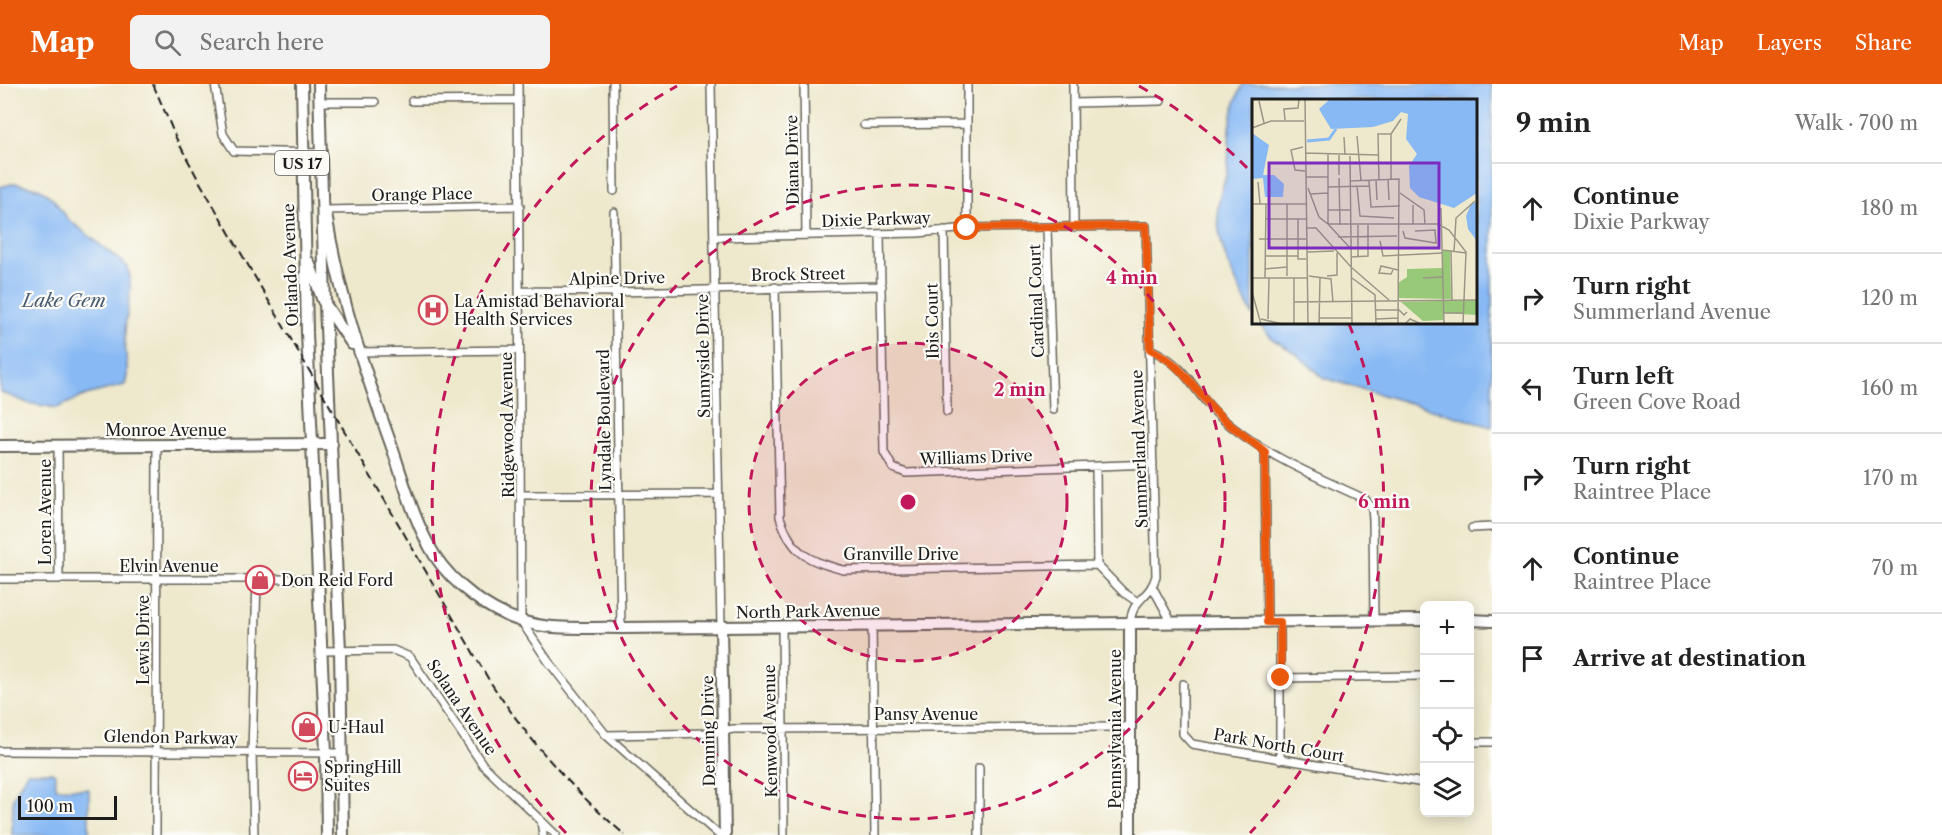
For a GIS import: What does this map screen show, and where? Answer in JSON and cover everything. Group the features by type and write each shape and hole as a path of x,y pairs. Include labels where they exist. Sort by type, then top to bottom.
{"street":[{"path":"215,84 223,134 234,151 320,153"},
{"path":"303,84 311,98 320,102 375,102"},
{"name":"Orlando Avenue","path":"303,84 304,241 312,445"},
{"name":"Orlando Avenue","path":"319,84 325,304 332,444"},
{"name":"Ridgewood Avenue","path":"518,84 521,621"},
{"path":"612,84 614,191"},
{"name":"Sunnyside Drive","path":"711,84 721,627"},
{"name":"Diana Drive","path":"804,84 806,235"},
{"path":"967,84 967,228"},
{"path":"1072,84 1074,228"},
{"path":"412,101 518,100"},
{"path":"1073,103 1161,101"},
{"path":"864,125 967,124"},
{"name":"North Park Avenue","path":"321,184 336,270 358,352 418,524 435,555 470,593 521,621 542,626 621,628 1420,620"},
{"name":"Orange Place","path":"326,210 520,206"},
{"name":"Lyndale Boulevard","path":"614,212 621,628"},
{"name":"Dixie Parkway","path":"715,237 880,234 967,228 1146,226"},
{"name":"Summerland Avenue","path":"1146,226 1156,576 1153,588"},
{"name":"Cardinal Court","path":"1047,228 1053,410"},
{"name":"Ibis Court","path":"944,230 947,412"},
{"name":"Williams Drive","path":"880,234 884,452 893,468 906,473 1153,464"},
{"path":"304,241 315,284 325,304"},
{"name":"Brock Street","path":"715,289 882,286"},
{"name":"Granville Drive","path":"775,288 780,517 787,538 798,552 819,563 843,570 1097,565"},
{"name":"Alpine Drive","path":"519,291 616,292 715,289"},
{"name":"North Park Avenue","path":"325,304 358,352"},
{"path":"1150,349 1182,369 1217,414 1265,452 1365,499 1372,508 1374,621"},
{"path":"358,352 519,350"},
{"name":"Monroe Avenue","path":"0,446 332,444"},
{"name":"US 17","path":"332,444 338,579 343,835"},
{"name":"Loren Avenue","path":"58,445 59,579"},
{"name":"US 17","path":"312,445 326,753 327,835"},
{"name":"Lewis Drive","path":"156,835 157,446"},
{"path":"1265,452 1267,622"},
{"path":"1096,467 1097,565 1123,592 1136,601"},
{"path":"521,495 718,494"},
{"path":"1472,528 1492,527"},
{"name":"Elvin Avenue","path":"0,579 338,579"},
{"path":"254,835 252,752 257,579"},
{"path":"1130,624 1131,610 1136,601 1153,588 1172,623"},
{"path":"1474,620 1492,621"},
{"path":"521,621 548,661 606,735 719,835"},
{"path":"1280,622 1280,760"},
{"name":"Pennsylvania Avenue","path":"1130,624 1130,835"},
{"path":"872,625 875,835"},
{"name":"Kenwood Avenue","path":"782,626 784,835"},
{"name":"Denning Drive","path":"721,627 725,835"},
{"name":"Solana Avenue","path":"322,651 393,650 410,657 483,765 556,835"},
{"path":"1281,678 1420,676"},
{"name":"Park North Court","path":"1183,684 1184,734 1186,741 1192,744 1420,782"},
{"name":"Pansy Avenue","path":"606,735 783,729 1130,726"},
{"path":"1474,742 1492,742"},
{"name":"Glendon Parkway","path":"0,751 156,750 342,753"},
{"path":"979,768 979,835"},
{"path":"541,821 543,835"}],"water":[{"path":"1243,84 1492,84 1492,427 1324,378 1294,352 1274,340 1259,324 1477,324 1477,99 1252,99 1252,314 1227,261 1219,231 1218,216 1227,170 1232,114"},
{"name":"Lake Gem","path":"15,183 41,189 54,200 68,219 128,267 130,296 125,333 127,369 125,385 86,395 57,408 28,403 0,392 0,187"},
{"path":"27,772 52,772 55,774 56,788 89,789 89,835 12,835 13,798"}],"railway":[{"path":"153,84 176,138 198,179 489,680 551,762 605,818 625,835"}],"place":[{"name":"La Amistad Behavioral Health Services","path":"433,310"},
{"name":"Don Reid Ford","path":"260,580"},
{"name":"U-Haul","path":"307,727"},
{"name":"SpringHill Suites","path":"303,776"}],"route":[{"path":"967,228 1146,226 1150,349 1182,369 1217,414 1265,452 1267,622 1280,622 1281,678"}]}
